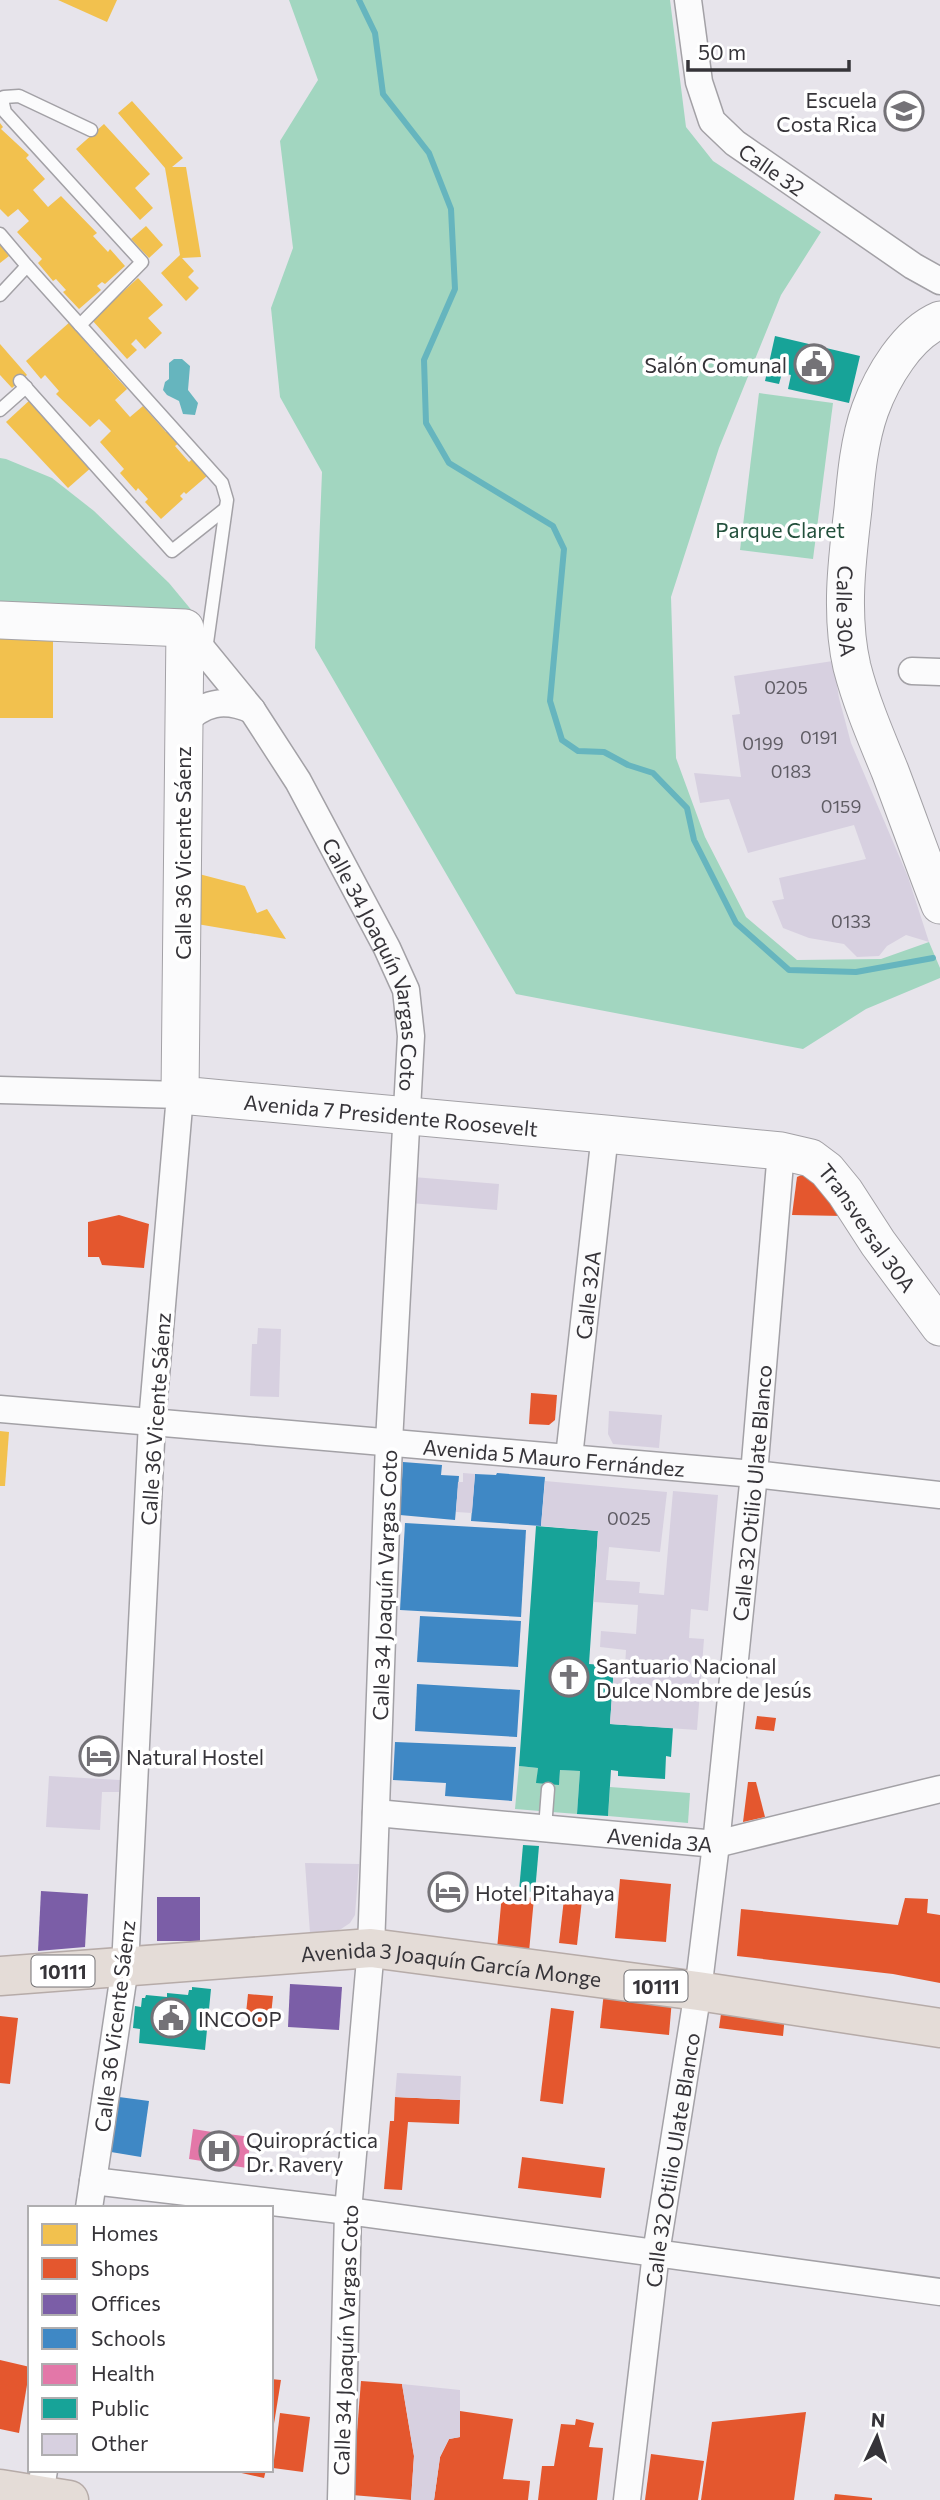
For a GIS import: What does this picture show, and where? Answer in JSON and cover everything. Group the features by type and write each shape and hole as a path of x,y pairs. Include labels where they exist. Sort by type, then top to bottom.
{"highway":[{"name":"Avenida 3 Joaquín García Monge","path":"0,1976 371,1948 698,1991 940,2028"},
{"path":"0,2488 48,2491"}],"street":[{"name":"Calle 32","path":"688,0 699,82 712,121 735,143 940,281"},
{"name":"Calle 30A","path":"937,325 906,347 882,382 870,411 857,467 846,570 846,597 847,636 853,667 940,905"},
{"path":"0,620 196,640"},
{"name":"Calle 34 Joaquín Vargas Coto","path":"196,640 252,710 298,781 387,948 406,990 411,1036 389,1442 371,1948 348,2211 341,2500"},
{"name":"Calle 36 Vicente Sáenz","path":"89,2206 125,1967 152,1422 180,1095 183,724 196,640"},
{"path":"912,671 940,672"},
{"path":"183,724 193,713 207,705 222,702 238,704 252,710"},
{"name":"Avenida 7 Presidente Roosevelt","path":"0,1090 180,1095 781,1151"},
{"name":"Calle 32A","path":"569,1457 605,1134"},
{"name":"Transversal 30A","path":"781,1151 811,1158 827,1170 940,1327"},
{"name":"Calle 32 Otilio Ulate Blanco","path":"627,2500 656,2253 698,1991 716,1844 754,1474 781,1151"},
{"name":"Avenida 5 Mauro Fernández","path":"0,1409 569,1457 940,1494"},
{"name":"Avenida 3A","path":"376,1813 716,1844 940,1789"},
{"path":"93,2181 348,2211 940,2292"}],"lane":[{"path":"80,325 142,262 5,112 4,97 19,96 91,130"},
{"path":"0,234 222,482 227,500 196,640"},
{"path":"1,292 27,266"},
{"path":"0,410 23,384 172,551 225,509"},
{"path":"545,1828 548,1789"}],"green space":[{"path":"289,0 670,0 686,127 713,161 821,232 781,295 719,448 671,597 676,758 705,837 746,917 797,960 881,959 929,942 940,968 940,978 866,1009 803,1049 516,994 315,648 322,472 280,397 271,308 293,248 280,141 318,80"},
{"name":"Parque Claret","path":"759,393 833,403 813,559 740,550"},
{"path":"0,458 52,478 94,511 169,583 198,618 0,609"},
{"path":"519,1766 538,1768 537,1782 559,1784 560,1770 580,1771 577,1814 515,1809"},
{"path":"610,1787 690,1793 688,1823 608,1816"}],"water":[{"path":"174,359 182,359 190,366 188,390 198,403 195,415 183,414 179,401 163,390 169,379 169,363"}],"building: Homes":[{"path":"58,0 117,0 107,22"},
{"path":"132,101 183,158 172,167 186,167 201,257 182,258 194,271 188,277 199,288 186,301 161,273 180,255 165,168 118,113"},
{"path":"0,123 3,127 1,129 29,155 26,158 45,179 33,190 48,207 61,196 97,233 93,236 108,252 110,249 125,266 105,284 102,282 97,286 101,290 79,309 63,292 66,290 56,279 53,281 38,263 42,259 17,232 29,221 18,209 8,217 0,209"},
{"path":"104,124 150,174 135,188 153,208 140,220 76,149"},
{"path":"146,226 163,245 149,258 131,239"},
{"path":"0,245 9,256 0,263"},
{"path":"138,278 163,305 148,318 162,333 145,349 136,339 131,344 137,350 127,359 92,320"},
{"path":"71,321 95,353 97,350 111,365 108,368 127,389 115,400 130,417 143,406 179,443 175,446 189,462 192,459 207,476 186,494 184,492 180,496 183,499 161,519 145,502 148,499 138,488 136,491 120,473 124,469 100,442 111,431 99,419 90,427 56,394 59,391 45,375 41,379 26,361"},
{"path":"0,344 27,375 12,388 0,375"},
{"path":"31,399 93,466 68,488 6,422"},
{"path":"0,637 53,638 53,718 0,718"},
{"path":"199,874 245,886 257,913 267,909 286,939 197,924"},
{"path":"0,1431 9,1432 5,1486 0,1486"}],"building: Shops":[{"path":"810,1171 842,1216 792,1215 797,1177"},
{"path":"119,1215 149,1224 144,1268 102,1265 99,1257 88,1257 88,1222"},
{"path":"531,1393 557,1395 555,1420 549,1425 529,1424"},
{"path":"757,1716 776,1718 774,1731 755,1729"},
{"path":"748,1782 756,1782 765,1817 743,1822"},
{"path":"620,1879 671,1884 666,1942 615,1938"},
{"path":"502,1894 534,1898 529,1952 497,1949"},
{"path":"905,1898 928,1899 927,1913 940,1915 940,1983 893,1974 737,1956 741,1909 898,1925"},
{"path":"564,1899 582,1900 577,1945 559,1943"},
{"path":"604,1992 672,1999 669,2035 600,2028"},
{"path":"248,1994 273,1996 270,2025 245,2023"},
{"path":"722,2007 785,2015 783,2036 719,2028"},
{"path":"551,2008 574,2011 563,2104 540,2101"},
{"path":"0,2016 18,2018 10,2084 0,2083"},
{"path":"395,2097 460,2100 459,2124 408,2122 402,2190 384,2189 390,2121 394,2121"},
{"path":"522,2157 605,2168 601,2198 518,2188"},
{"path":"0,2360 28,2367 28,2379 19,2433 0,2429"},
{"path":"273,2379 281,2380 273,2430"},
{"path":"361,2381 402,2384 414,2456 411,2500 352,2495"},
{"path":"460,2411 513,2419 503,2479 530,2481 528,2500 434,2500 440,2457 449,2439 460,2437"},
{"path":"806,2412 794,2500 701,2500 712,2422"},
{"path":"280,2413 310,2417 303,2472 273,2468"},
{"path":"576,2419 594,2423 589,2447 603,2448 597,2500 538,2500 542,2466 554,2466 561,2424 575,2425"},
{"path":"651,2454 704,2461 698,2500 645,2500"},
{"path":"237,2472 266,2472 264,2478"},
{"path":"835,2494 872,2498 872,2500 834,2500"}],"building: Offices":[{"path":"41,1891 88,1894 85,1947 38,1951"},
{"path":"157,1897 200,1897 200,1941 157,1941"},
{"path":"290,1984 342,1987 339,2030 288,2027"}],"building: Schools":[{"path":"403,1462 442,1465 441,1475 459,1476 455,1520 400,1515"},
{"path":"475,1474 545,1477 541,1526 471,1521"},
{"path":"405,1523 526,1530 521,1617 400,1610"},
{"path":"420,1616 521,1621 518,1667 417,1662"},
{"path":"417,1684 520,1690 517,1737 415,1731"},
{"path":"395,1742 516,1747 512,1801 445,1796 446,1783 393,1780"},
{"path":"119,2097 149,2101 141,2157 111,2152"}],"building: Health":[{"name":"Quiropráctica Dr. Ravery","path":"193,2129 212,2132 211,2141 227,2143 228,2134 251,2137 247,2168 189,2159"}],"building: Public":[{"name":"Salón Comunal","path":"775,336 860,356 849,403 788,389 791,375 782,373 779,384 765,381"},
{"name":"Santuario Nacional Dulce Nombre de Jesús","path":"536,1526 598,1531 589,1664 614,1666 610,1724 673,1728 671,1757 666,1756 665,1779 618,1776 618,1771 611,1770 608,1816 577,1814 580,1771 560,1770 559,1785 536,1783 538,1768 519,1766"},
{"path":"523,1845 539,1846 535,1892 519,1891"},
{"name":"INCOOP","path":"192,1987 211,1989 205,2050 139,2043 140,2029 133,2028 135,2006 141,2007 142,1998 146,1995 167,1997 167,1993 188,1995"}],"building: Other":[{"path":"833,661 851,743 908,877 929,942 906,935 887,946 879,956 857,957 844,944 809,938 783,928 772,901 784,899 779,878 866,859 854,825 748,853 729,799 700,803 694,773 741,777 732,715 740,714 734,676"},
{"path":"413,1177 499,1184 497,1210 410,1203"},
{"path":"258,1328 281,1329 279,1397 250,1396 252,1344 257,1344"},
{"path":"609,1411 662,1415 659,1448 613,1444 608,1434"},
{"path":"463,1473 475,1474 472,1513 456,1512 458,1482 463,1482"},
{"path":"545,1481 667,1492 660,1552 609,1547 606,1580 640,1582 639,1593 664,1595 673,1491 718,1495 708,1611 691,1609 689,1638 704,1639 697,1730 610,1724 614,1666 625,1667 626,1650 600,1647 601,1631 636,1634 638,1605 594,1602 598,1531 541,1526"},
{"path":"49,1776 120,1780 119,1792 102,1792 100,1830 46,1827"},
{"path":"305,1863 359,1864 355,1915 350,1923 341,1929 331,1933 310,1933"},
{"path":"397,2073 461,2076 460,2100 395,2097"},
{"path":"402,2384 460,2390 460,2437 449,2439 440,2457 434,2500 411,2500 414,2456"}],"waterway":[{"path":"359,0 375,33 383,94 429,153 451,209 455,289 424,360 426,423 449,463 553,526 564,549 550,701 562,740 578,751 604,752 628,765 653,773 687,808 694,840 736,923 789,970 856,972 933,958"}],"place":[{"name":"Escuela Costa Rica","path":"904,111"},
{"name":"Salón Comunal","path":"814,364"},
{"name":"Santuario Nacional Dulce Nombre de Jesús","path":"569,1677"},
{"name":"Natural Hostel","path":"99,1756"},
{"name":"Hotel Pitahaya","path":"448,1892"},
{"name":"INCOOP","path":"171,2018"},
{"name":"Quiropráctica Dr. Ravery","path":"219,2151"}]}
